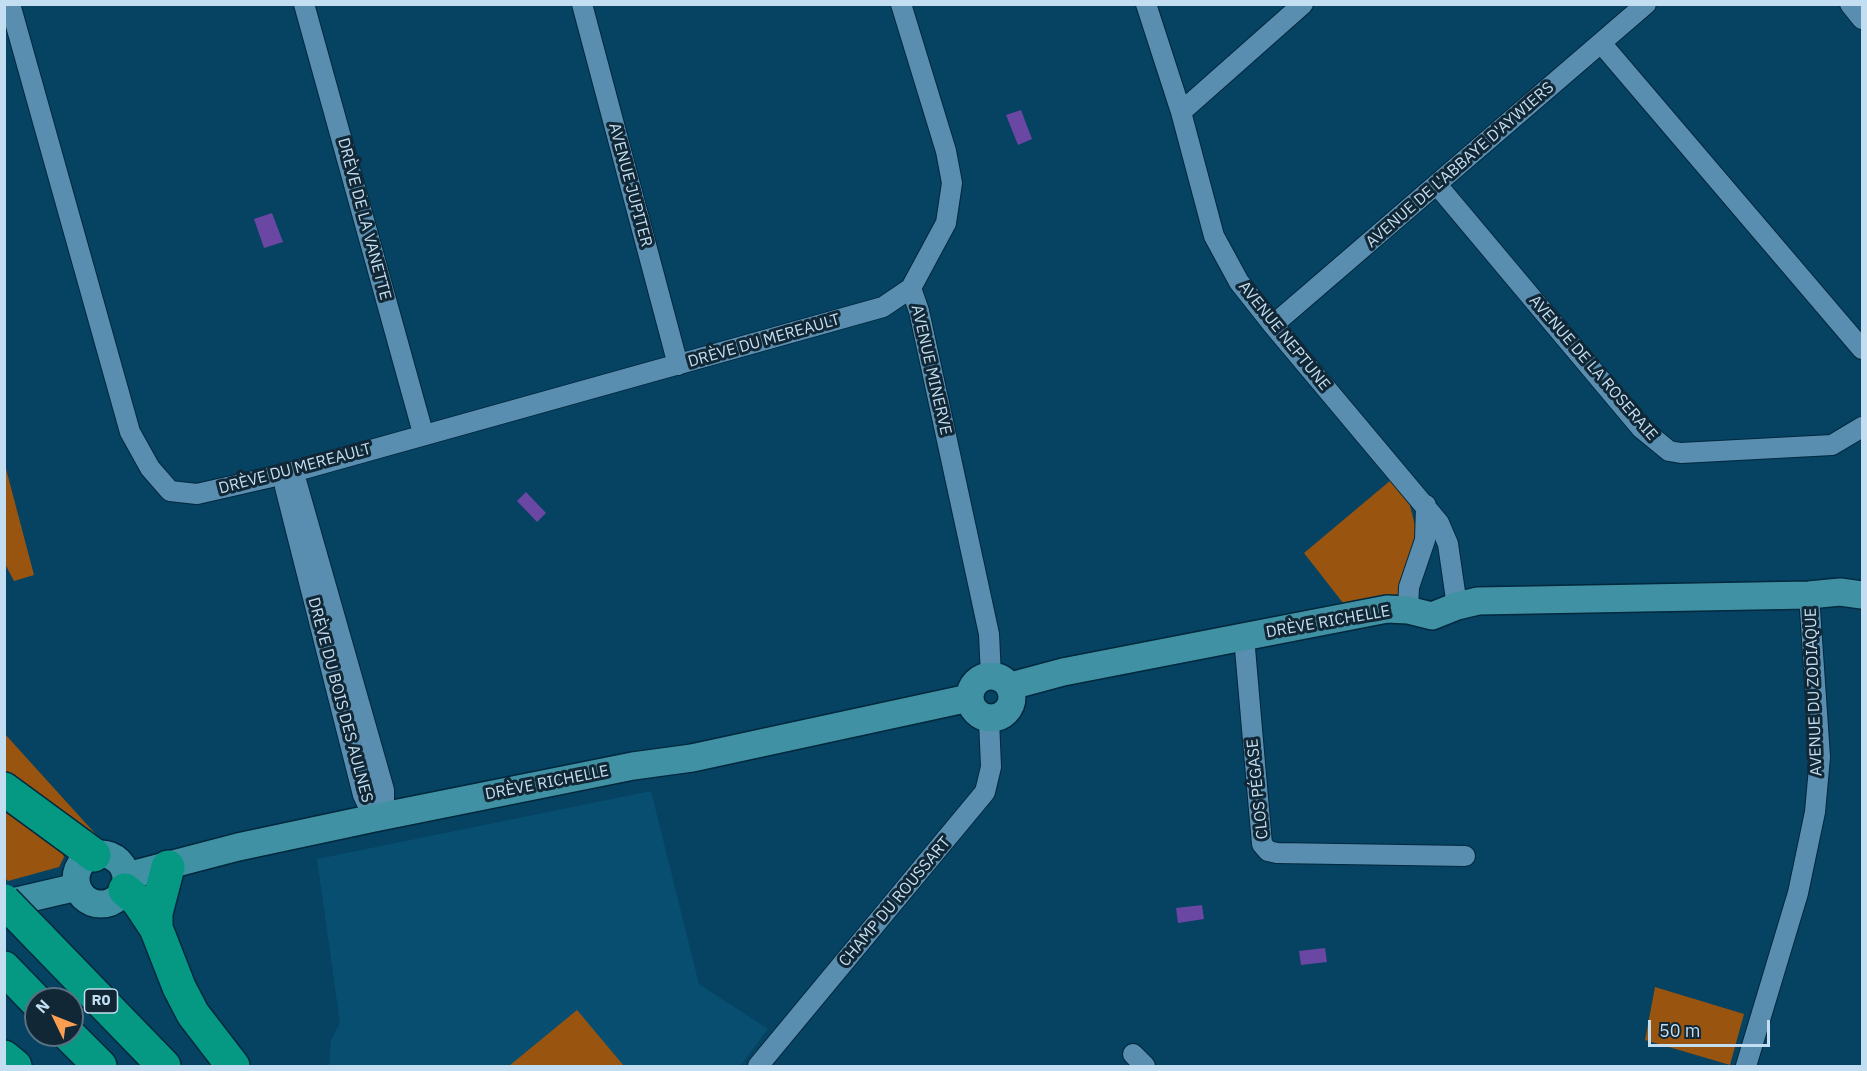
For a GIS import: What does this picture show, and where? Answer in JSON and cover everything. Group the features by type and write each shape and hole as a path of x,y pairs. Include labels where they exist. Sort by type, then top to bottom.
{"highway":[{"path":"4,789 94,855"},
{"path":"156,928 156,914 168,867"},
{"path":"126,883 156,928 179,987 193,1014 232,1066"},
{"name":"R0","path":"4,903 164,1066"},
{"path":"4,968 24,988"},
{"path":"81,1047 99,1066"},
{"path":"4,1058 15,1066"}],"street":[{"name":"DRÈVE DU MEREAULT","path":"10,4 130,432 150,468 170,490 197,494 289,473 423,433 883,307 911,288"},
{"name":"DRÈVE DE LA VANETTE","path":"304,4 423,433"},
{"name":"AVENUE JUPITER","path":"582,4 678,365"},
{"name":"AVENUE MINERVE","path":"901,4 946,151 952,183 946,223 911,288 919,311 1001,681"},
{"name":"AVENUE NEPTUNE","path":"1146,4 1181,112 1214,236 1239,282 1439,523 1448,544 1457,606"},
{"path":"1181,112 1303,4"},
{"name":"AVENUE DE L'ABBAYE D'AYWIERS","path":"1273,325 1647,4"},
{"path":"1850,4 1863,19"},
{"path":"1601,43 1863,349"},
{"name":"AVENUE DE LA ROSERAIE","path":"1437,186 1641,428 1669,451 1681,453 1832,446 1863,427"},
{"name":"DRÈVE DU BOIS DES AULNES","path":"289,473 285,488 363,795 374,818"},
{"path":"1408,610 1409,587 1425,540 1426,505"},
{"name":"DRÈVE RICHELLE","path":"1001,681 1063,672 1366,612 1408,610 1432,616 1478,601 1809,595 1840,592 1863,595"},
{"name":"AVENUE DU ZODIAQUE","path":"1746,1066 1798,893 1815,812 1820,757 1809,595"},
{"name":"CLOS PÉGASE","path":"1244,637 1262,844 1268,851 1465,856"},
{"path":"1001,681 1007,711 989,720 977,713 969,698 977,684 1001,681"},
{"name":"DRÈVE RICHELLE","path":"126,883 168,867 238,847 633,766 692,758 969,698"},
{"name":"CHAMP DU ROUSSART","path":"758,1066 985,792 991,767 989,720"},
{"path":"105,854 115,858 123,866 126,883 117,900 106,905 94,904 83,898 75,877 79,867 94,855 105,854"},
{"path":"4,903 77,887"}],"shaded area":[{"path":"1021,110 1032,139 1018,145 1006,115"},
{"path":"272,213 283,242 264,248 254,219"},
{"path":"5,465 34,575 14,581 5,564"},
{"path":"1391,480 1409,502 1416,529 1414,547 1400,596 1343,603 1304,553"},
{"path":"526,492 546,513 537,522 517,501"},
{"path":"4,733 101,840 5,771"},
{"path":"651,791 699,984 768,1029 740,1066 329,1066 331,1040 340,1023 317,859"},
{"path":"4,799 59,842 64,857 59,867 8,881 5,878"},
{"path":"1202,905 1204,919 1178,923 1176,908"},
{"path":"1325,948 1327,962 1301,965 1299,951"},
{"path":"1655,987 1744,1014 1730,1065 1645,1040"},
{"path":"577,1010 624,1066 509,1066"}]}
